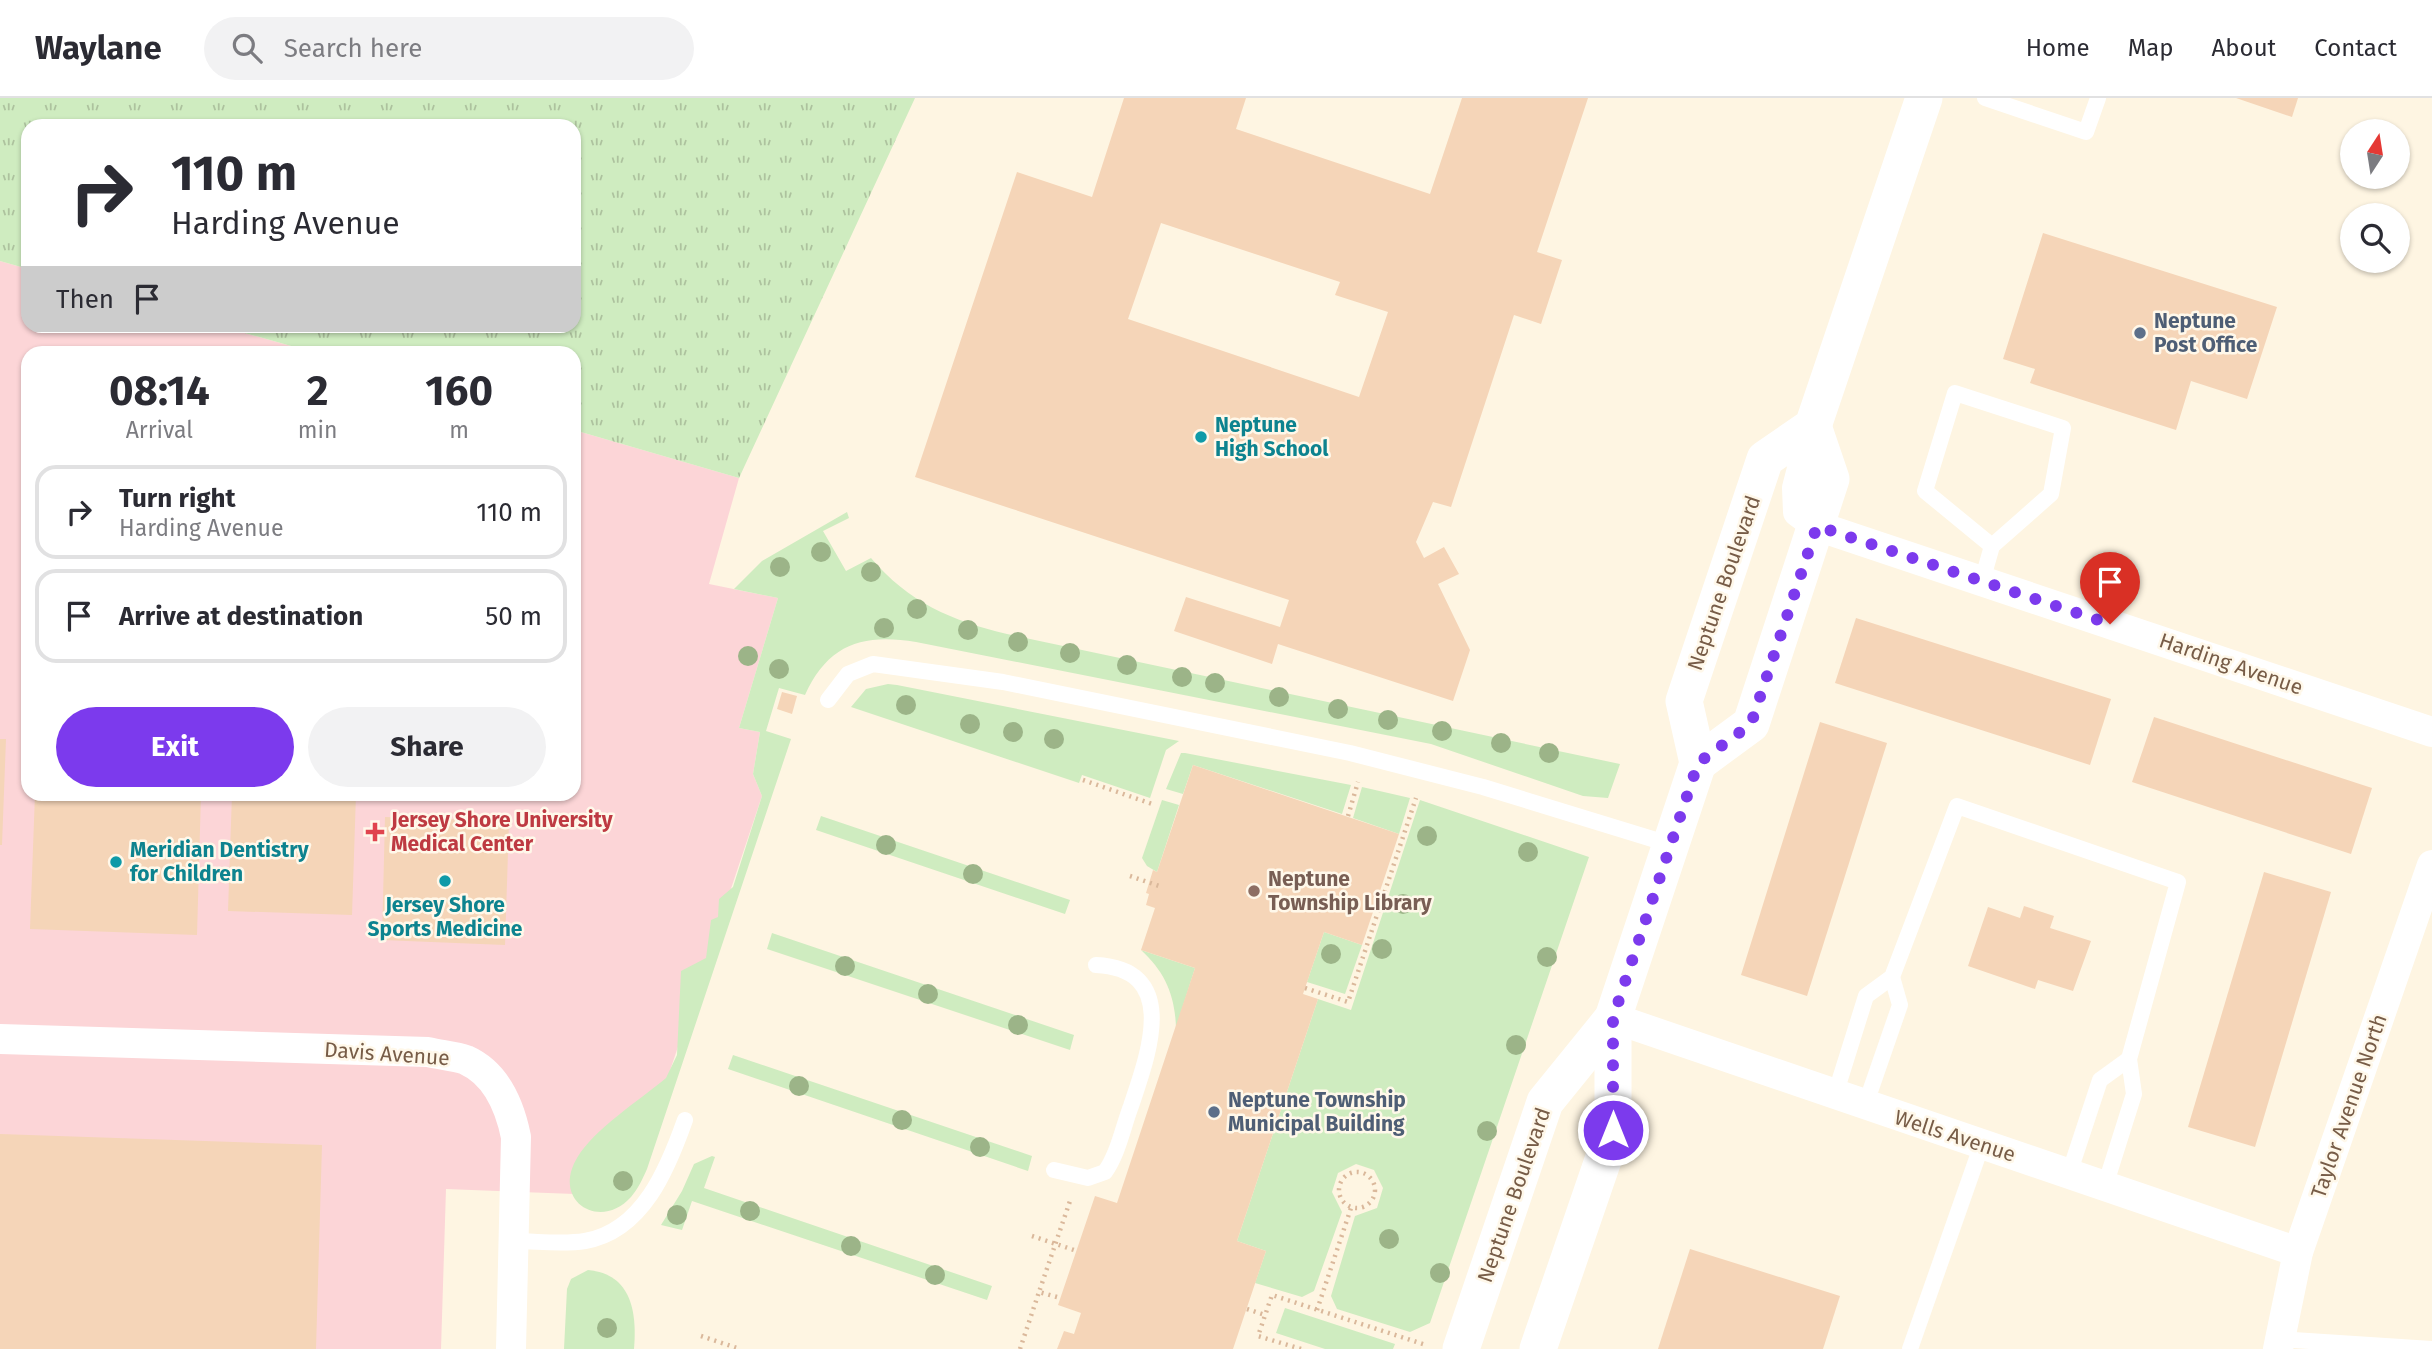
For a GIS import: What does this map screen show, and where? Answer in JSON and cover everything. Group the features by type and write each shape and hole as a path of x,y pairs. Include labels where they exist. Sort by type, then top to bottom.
{"street":[{"path":"1698,763 1751,724 1831,479 1813,426 1924,98"},
{"name":"Neptune Boulevard","path":"1538,1349 1613,1130 1613,1018 1698,763 1684,701 1765,459 1813,426"},
{"name":"Harding Avenue","path":"1817,526 2432,732"},
{"name":"Taylor Avenue North","path":"2278,1344 2298,1252 2432,865"},
{"name":"Neptune Boulevard","path":"1445,1348 1545,1102 1613,1018"},
{"name":"Wells Avenue","path":"1613,1018 2298,1252"},
{"name":"Davis Avenue","path":"0,1039 428,1052 466,1060 488,1075 512,1114 516,1137 511,1349"}],"lane":[{"path":"1985,98 2086,132 2098,98"},
{"path":"1982,581 1992,546 2052,494 2063,428 1955,393 1925,491 1992,546"},
{"path":"828,700 848,674 873,664 1003,682 1350,753 1483,787 1672,845"},
{"path":"1835,1095 1866,996 1892,977 1957,806 2178,882 2129,1059 2133,1094 2105,1186"},
{"path":"1054,1170 1088,1178 1105,1172 1150,1047 1151,1004 1140,980 1122,970 1096,965"},
{"path":"1865,1106 1900,1005 1892,977"},
{"path":"2069,1174 2100,1080 2129,1059"},
{"path":"514,1241 582,1241 620,1225 635,1214 656,1187 685,1120"},
{"path":"1910,1349 1982,1144"},
{"path":"2278,1344 2432,1349"}],"path":[{"path":"1083,780 1155,805"},
{"path":"1348,816 1359,781"},
{"path":"1305,988 1348,1002 1417,794"},
{"path":"1130,876 1162,887"},
{"path":"1363,1173 1371,1180 1374,1196 1367,1205 1351,1208 1339,1197 1340,1181 1348,1174 1363,1173"},
{"path":"1020,1349 1072,1195 1080,1198"},
{"path":"1317,1310 1351,1208"},
{"path":"1032,1236 1077,1251"},
{"path":"1039,1292 1057,1297"},
{"path":"1301,1349 1258,1336 1272,1295 1445,1348"},
{"path":"1247,1309 1265,1315"},
{"path":"701,1336 740,1349"}],"shaded area":[{"name":"Jersey Shore University Medical Center","path":"0,261 21,267 21,333 245,333 291,346 21,346 21,801 581,801 581,432 739,478 709,584 778,598 739,728 760,732 753,774 762,796 628,1196 446,1189 441,1349 0,1349"}],"green space":[{"path":"0,98 915,98 739,478 581,432 581,346 291,346 245,333 581,333 581,119 21,119 21,267 0,261"},
{"path":"847,512 849,518 823,531 846,571 871,558 900,587 916,598 968,623 1007,634 1620,764 1608,798 1583,796 1431,744 916,642 880,639 849,646 836,653 825,664 805,695 779,688 766,731 791,739 647,1169 634,1194 619,1207 594,1211 583,1207 575,1199 570,1187 577,1158 594,1136 666,1078 677,1055 681,971 706,958 711,920 718,917 719,899 733,887 762,796 753,774 760,732 739,728 778,598 734,589 762,561"},
{"path":"888,684 1179,741 1166,750 1150,798 1082,775 1079,783 851,707 866,689"},
{"path":"1181,753 1351,785 1342,814 1193,765 1183,794 1166,789"},
{"path":"1362,787 1410,798 1399,834 1353,818"},
{"path":"1162,800 1179,805 1157,872 1147,866 1142,858"},
{"path":"1420,800 1589,857 1430,1323 1410,1332 1337,1309 1331,1296 1355,1216 1377,1208 1383,1188 1374,1170 1356,1164 1338,1173 1332,1192 1342,1212 1314,1291 1302,1297 1255,1283 1266,1251 1237,1241 1318,999 1351,1010"},
{"path":"821,816 1070,900 1065,914 816,830"},
{"path":"1324,932 1362,945 1345,994 1307,982"},
{"path":"772,933 1074,1035 1070,1050 767,949"},
{"path":"1141,950 1195,968 1176,1028 1167,985"},
{"path":"733,1055 1032,1156 1028,1171 728,1069"},
{"path":"715,1157 704,1188 992,1286 987,1300 692,1201 682,1230 661,1225 682,1191 694,1164"},
{"path":"588,1270 603,1273 623,1287 632,1309 634,1349 564,1349 567,1289 571,1279"},
{"path":"1285,1308 1395,1344 1393,1349 1325,1349 1276,1333"}],"building":[{"name":"Neptune High School","path":"1124,98 1246,98 1236,129 1430,194 1462,98 1588,98 1537,252 1562,260 1541,324 1514,315 1451,507 1433,502 1416,542 1424,558 1444,547 1459,574 1438,584 1470,650 1453,701 1278,644 1272,664 1174,631 1186,597 1280,627 1289,600 915,477 1017,172 1092,197","holes":["1161,223 1340,282 1335,295 1388,312 1359,397 1128,319"]},
{"path":"2236,98 2298,98 2292,117"},
{"name":"Neptune Post Office","path":"2043,233 2277,307 2247,399 2191,381 2176,430 2030,383 2035,369 2003,359"},
{"path":"1856,618 2111,699 2090,765 1835,683"},
{"path":"782,692 797,696 792,714 777,709"},
{"path":"2154,717 2372,788 2351,854 2132,782"},
{"path":"1820,722 1887,743 1807,996 1741,975"},
{"path":"0,739 6,739 2,845 0,845"},
{"name":"Neptune Township Municipal Building","path":"1193,765 1399,834 1362,945 1324,932 1303,994 1318,999 1237,1241 1266,1251 1233,1349 1057,1349 1064,1331 1074,1334 1081,1313 1058,1305 1095,1196 1117,1203 1195,968 1141,950 1155,908 1146,905 1149,894 1146,893 1153,870 1157,872"},
{"name":"Meridian Dentistry for Children","path":"35,801 201,801 197,935 30,929"},
{"path":"232,801 356,801 352,915 228,911"},
{"name":"Jersey Shore Sports Medicine","path":"385,817 509,821 505,945 382,940"},
{"path":"2264,872 2331,892 2255,1147 2188,1127"},
{"path":"2024,906 2054,916 2050,928 2091,941 2073,991 2038,980 2035,989 1968,966 1988,907 2020,918"},
{"path":"0,1134 322,1145 316,1349 0,1349"},
{"path":"1690,1249 1840,1296 1823,1349 1658,1349"}],"place":[{"name":"Neptune Post Office","path":"2140,333"},
{"name":"Neptune High School","path":"1201,437"},
{"name":"Jersey Shore University Medical Center","path":"375,832"},
{"name":"Meridian Dentistry for Children","path":"116,862"},
{"name":"Jersey Shore Sports Medicine","path":"445,881"},
{"name":"Neptune Township Library","path":"1254,891"},
{"name":"Neptune Township Municipal Building","path":"1214,1112"}],"route":[{"path":"1613,1130 1613,1018 1698,763 1751,724 1817,526 2110,624"}]}
